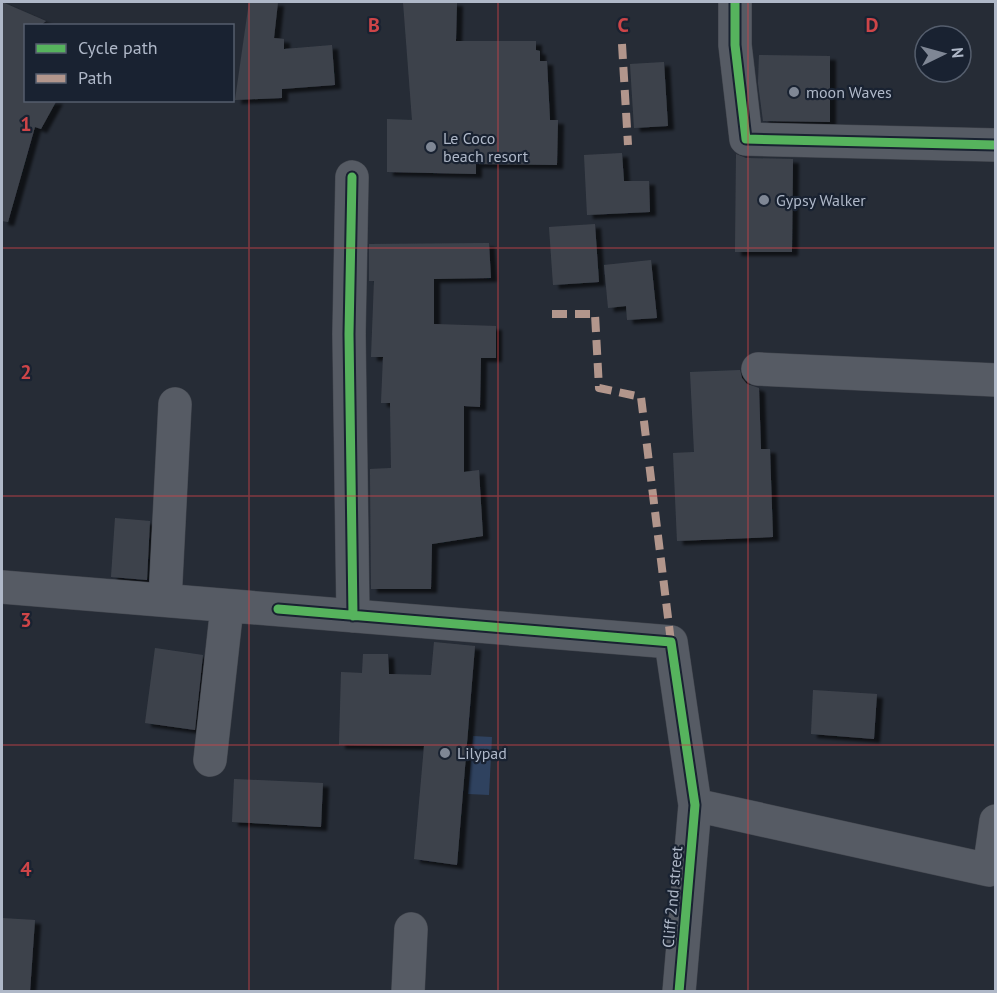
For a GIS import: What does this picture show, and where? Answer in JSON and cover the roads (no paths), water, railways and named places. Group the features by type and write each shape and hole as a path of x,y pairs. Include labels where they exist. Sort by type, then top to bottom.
{"street":[{"path":"735,2 735,45 746,139 996,145"},
{"path":"2,587 353,616 349,334 352,177"},
{"path":"758,369 996,380"},
{"path":"165,600 175,404"},
{"path":"210,760 227,606"},
{"name":"Cliff 2nd street","path":"353,616 671,642 694,805 680,992"},
{"path":"694,805 988,870 996,821"},
{"path":"408,992 411,929"}],"water":[{"path":"473,736 492,737 489,795 468,794"}],"place":[{"name":"moon Waves","path":"794,92"},
{"name":"Le Coco beach resort","path":"431,147"},
{"name":"Gypsy Walker","path":"764,200"},
{"name":"Lilypad","path":"445,753"}]}
